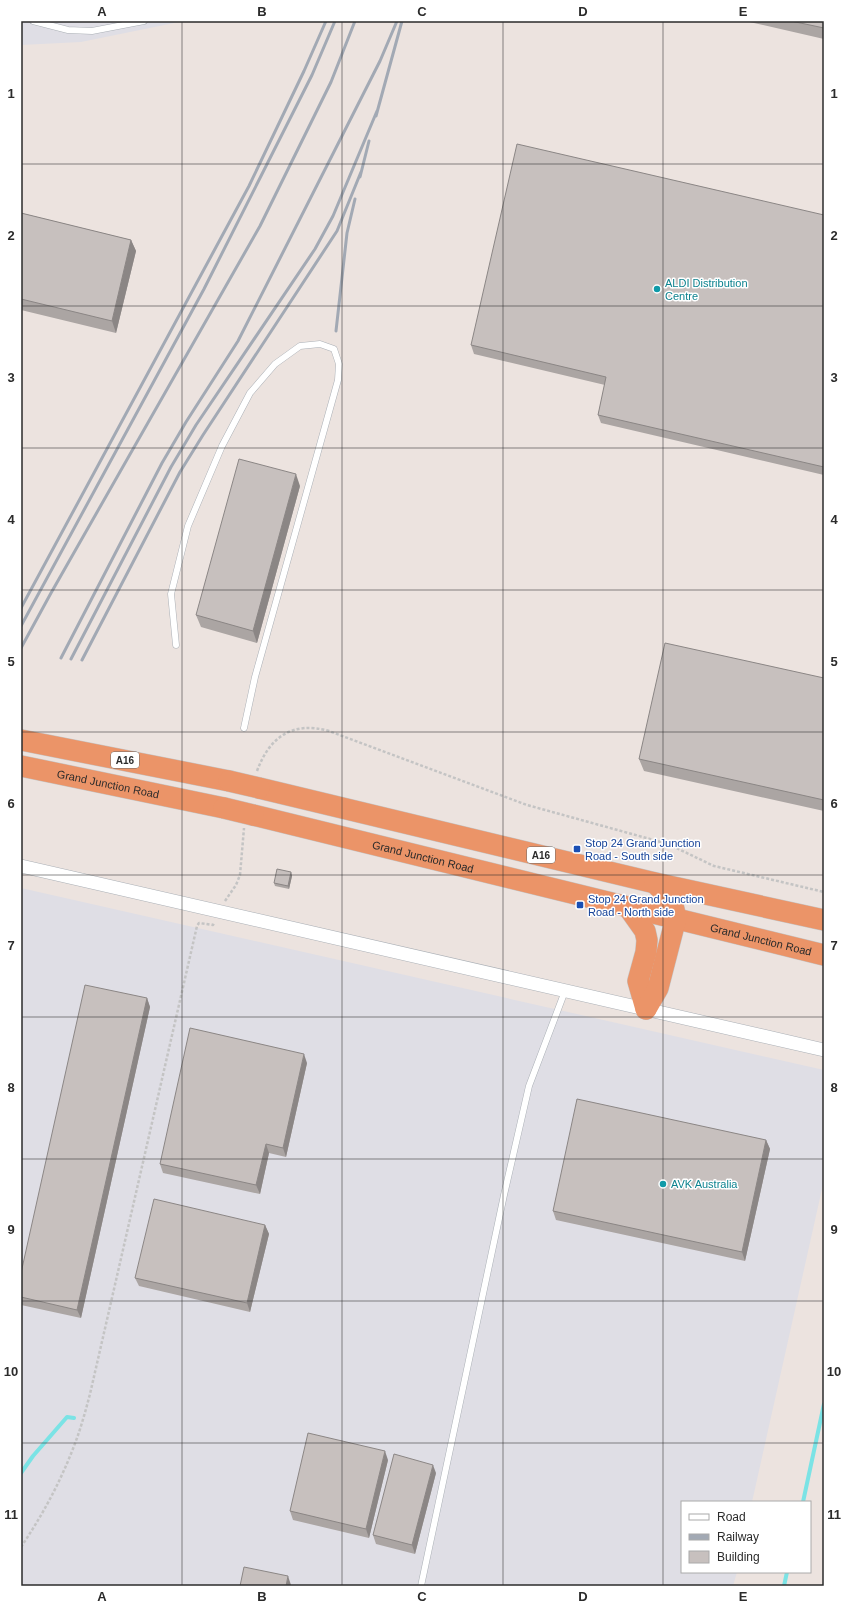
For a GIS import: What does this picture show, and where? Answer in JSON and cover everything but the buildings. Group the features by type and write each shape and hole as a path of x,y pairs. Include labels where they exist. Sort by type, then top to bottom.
{"highway":[{"name":"A16","path":"21,740 229,781 258,780 655,883 824,920"},
{"name":"Grand Junction Road","path":"21,766 224,808 824,955"},
{"path":"646,1009 658,988 676,918 672,901 655,883"},
{"path":"628,907 645,931 648,940 638,981 646,1009"}],"street":[{"path":"21,866 824,1050"}],"lane":[{"path":"33,21 68,30 92,31 144,21"},
{"path":"176,645 171,594 188,526 222,446 250,393 275,364 300,346 320,344 334,349 339,364 338,380 255,677 244,728"},
{"path":"421,1586 504,1195 529,1086 565,991"}],"path":[{"path":"258,780 261,760 270,746 285,733 303,727 316,727 527,805 668,844 714,866 824,892"},
{"path":"21,1547 40,1520 64,1471 78,1437 90,1394 197,926 199,923 213,925 229,893 236,885 240,875 243,833"}],"shaded area":[{"path":"21,21 184,21 81,42 21,45"},
{"path":"21,888 824,1070 824,1180 752,1501 681,1501 681,1573 737,1573 733,1586 21,1586"}],"waterway":[{"path":"803,1501 824,1404"},
{"path":"21,1473 33,1456 67,1417 74,1418"},
{"path":"784,1586 787,1573"}],"railway":[{"path":"21,608 249,186 304,71 326,21"},
{"path":"21,626 204,289 312,75 335,21"},
{"path":"21,648 260,226 331,82 355,21"},
{"path":"61,658 162,463 186,422 238,341 380,61 397,21"},
{"path":"376,116 402,21"},
{"path":"71,659 171,467 196,425 315,249 333,216 377,111"},
{"path":"360,177 369,141"},
{"path":"82,660 180,472 337,231 361,172"},
{"path":"336,331 347,233 355,199"}],"place":[{"name":"ALDI Distribution Centre","path":"657,289"},
{"name":"Stop 24 Grand Junction Road - South side","path":"577,849"},
{"name":"Stop 24 Grand Junction Road - North side","path":"580,905"},
{"name":"AVK Australia","path":"663,1184"}]}
